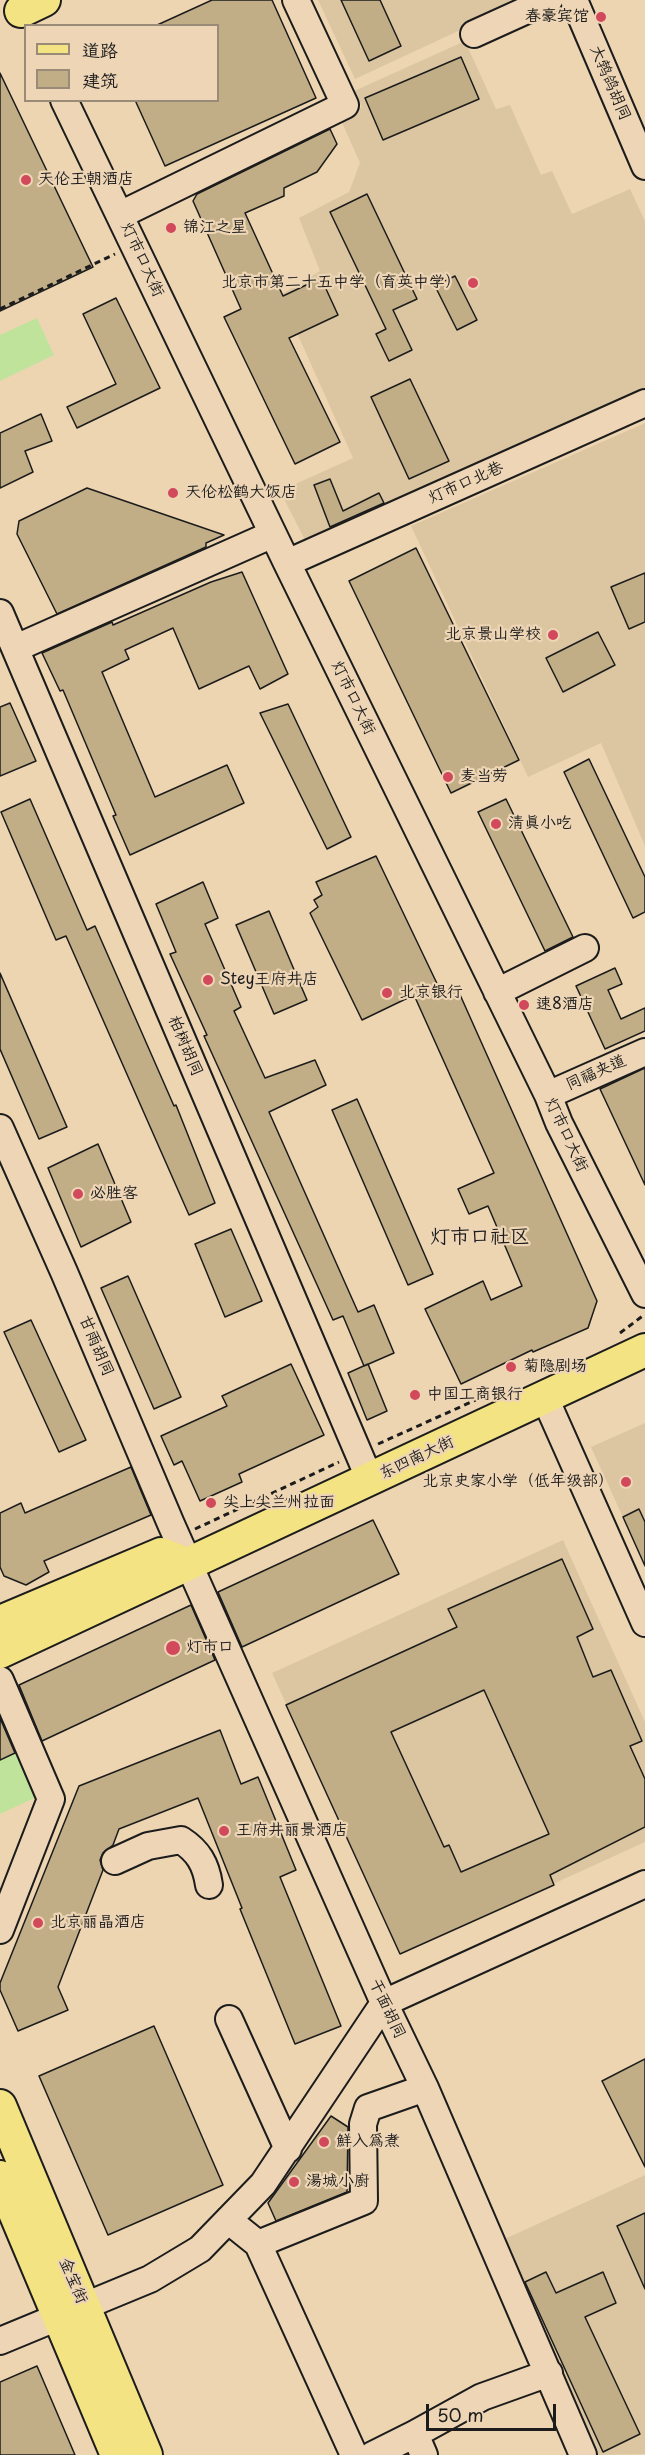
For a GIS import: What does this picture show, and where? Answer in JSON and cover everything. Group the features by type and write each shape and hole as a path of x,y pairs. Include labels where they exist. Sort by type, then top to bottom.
{"main road":[{"name":"东四南大街","path":"1,1640 364,1466 550,1396 645,1350"},
{"name":"金宝街","path":"0,2106 71,2311 117,2455"},
{"name":"金宝街","path":"0,2177 146,2455"}],"street":[{"path":"120,214 345,105 296,0"},
{"path":"474,34 549,0"},
{"name":"大鹁鸽胡同","path":"574,0 645,166"},
{"name":"灯市口大街","path":"65,102 286,563 548,1095 559,1123 645,1294"},
{"name":"灯市口北巷","path":"286,563 645,403"},
{"path":"16,648 273,534"},
{"name":"柏树胡同","path":"0,613 364,1466"},
{"path":"497,992 585,948"},
{"name":"同福夹道","path":"548,1095 645,1052"},
{"name":"甘雨胡同","path":"0,1128 183,1551"},
{"path":"550,1396 645,1591"},
{"path":"550,1396 645,1623"},
{"name":"干面胡同","path":"183,1551 384,2002 425,2088 584,2455"},
{"path":"0,1680 51,1799 0,1930"},
{"path":"115,1861 148,1846 181,1840 196,1850 207,1872 209,1885"},
{"path":"0,2341 150,2279 200,2249 263,2184 384,2002 645,1884"},
{"path":"229,2019 288,2149"},
{"path":"258,2244 364,2201 363,2124 368,2109 425,2088"},
{"path":"228,2220 258,2244 354,2455"},
{"path":"373,2455 420,2445 482,2397 549,2373"}],"path":[{"path":"0,309 135,244"},
{"path":"613,1340 645,1314"},
{"path":"183,1551 364,1466 492,1393"}],"shaded area":[{"path":"318,0 539,0 512,6 355,79"},
{"name":"北京市第二十五中学（育英中学）","path":"465,41 496,109 510,105 541,175 552,171 572,214 630,189 645,221 645,397 309,548 280,491 353,458 280,295 320,271 299,218 349,192 360,163 340,118 362,107 354,91"},
{"name":"北京景山学校","path":"645,423 645,846 601,743 528,777 411,526"},
{"name":"北京史家小学（低年级部）","path":"645,1423 645,1566 591,1447"},
{"path":"563,1540 645,1722 645,1842 400,1954 272,1673"},
{"path":"645,2175 645,2454 594,2455 498,2242"}],"green space":[{"path":"37,318 54,355 0,381 0,335"},
{"path":"0,1702 41,1795 0,1814"}],"building":[{"path":"212,0 272,0 316,98 165,166 136,102 219,102 219,24 159,24"},
{"path":"341,0 380,0 401,46 369,61"},
{"path":"461,57 479,99 383,140 365,98"},
{"name":"天伦王朝酒店","path":"0,73 93,267 0,311"},
{"path":"330,129 337,144 317,172 284,188 284,196 245,213 283,296 321,278 338,315 289,338 340,442 295,464 224,317 241,309 193,201 197,194"},
{"path":"367,194 417,299 393,310 412,350 389,361 376,334 386,329 330,212"},
{"path":"455,276 477,320 457,330 435,286"},
{"path":"116,298 160,388 77,428 67,407 116,384 83,314"},
{"path":"410,379 449,461 409,479 371,397"},
{"path":"41,414 52,441 25,451 33,472 0,488 0,433"},
{"path":"330,479 343,511 379,493 384,503 330,527 314,485"},
{"path":"87,488 224,535 206,543 206,547 57,614 17,534 19,521"},
{"path":"416,548 519,760 451,793 349,581"},
{"path":"242,572 288,674 260,689 249,666 199,689 173,628 125,650 129,659 102,672 155,797 227,765 244,803 130,855 113,816 116,815 63,690 60,691 42,653 112,622 113,625 211,582"},
{"path":"645,573 645,622 629,629 611,587"},
{"path":"598,632 615,665 563,692 546,658"},
{"path":"10,703 36,761 0,776 0,707"},
{"path":"288,704 351,837 327,849 260,713"},
{"path":"589,759 645,877 645,912 633,918 564,772"},
{"path":"30,799 87,930 95,926 174,1106 176,1105 215,1203 189,1215 66,936 56,940 1,812"},
{"path":"506,799 573,937 545,951 478,812"},
{"path":"376,856 442,994 457,988 597,1301 588,1328 533,1352 532,1350 461,1384 425,1309 483,1281 491,1300 522,1286 488,1206 469,1214 458,1189 494,1173 414,995 362,1020 310,913 318,907 314,900 322,895 316,882"},
{"path":"203,882 218,918 205,924 241,1007 234,1011 265,1078 315,1060 326,1085 269,1112 358,1312 374,1305 394,1353 364,1366 343,1316 333,1320 204,1036 207,1035 170,954 176,952 156,904"},
{"path":"269,911 307,1000 274,1014 236,925"},
{"path":"615,968 622,984 608,990 621,1019 645,1008 645,1031 605,1049 576,986"},
{"path":"0,973 67,1127 39,1139 0,1049"},
{"path":"645,1068 645,1185 600,1089"},
{"path":"357,1099 433,1274 408,1285 332,1110"},
{"path":"98,1144 131,1222 81,1247 48,1168"},
{"path":"231,1229 262,1301 225,1317 195,1244"},
{"path":"128,1276 181,1397 154,1409 101,1288"},
{"path":"31,1320 86,1440 59,1452 4,1332"},
{"path":"291,1364 324,1435 239,1474 242,1482 200,1501 182,1461 174,1465 161,1436 227,1406 222,1396"},
{"path":"368,1364 387,1411 367,1420 348,1373"},
{"path":"131,1467 151,1515 44,1561 49,1572 26,1585 4,1576 0,1567 0,1513 21,1503 25,1513"},
{"path":"639,1509 645,1522 645,1566 623,1517"},
{"path":"373,1520 399,1574 242,1647 218,1592"},
{"path":"562,1559 593,1629 577,1637 593,1677 611,1670 642,1741 630,1746 645,1779 645,1827 550,1875 554,1885 400,1954 286,1705 457,1627 448,1609","holes":["484,1690 549,1834 461,1872 449,1845 444,1847 391,1732"]},
{"path":"191,1605 215,1660 42,1741 19,1685"},
{"path":"0,1718 15,1753 0,1760"},
{"path":"220,1730 241,1784 258,1777 296,1870 280,1877 341,2026 295,2044 198,1798 119,1829 113,1845 103,1853 100,1860 103,1870 58,1987 68,2010 18,2031 0,1990 0,1983 79,1786"},
{"path":"154,2026 223,2185 108,2235 39,2076"},
{"path":"645,2059 645,2167 602,2081"},
{"path":"331,2116 348,2127 347,2192 276,2221 268,2203"},
{"path":"645,2213 645,2289 617,2226"},
{"path":"546,2272 556,2293 603,2272 616,2303 585,2317 640,2434 603,2452 525,2282"},
{"path":"37,2366 75,2455 0,2455 0,2382"}],"place":[{"name":"春豪宾馆","path":"601,17"},
{"name":"天伦王朝酒店","path":"26,180"},
{"name":"锦江之星","path":"171,228"},
{"name":"北京市第二十五中学（育英中学）","path":"473,283"},
{"name":"天伦松鹤大饭店","path":"173,493"},
{"name":"北京景山学校","path":"553,635"},
{"name":"麦当劳","path":"448,777"},
{"name":"清真小吃","path":"496,824"},
{"name":"Stey王府井店","path":"208,980"},
{"name":"北京银行","path":"387,993"},
{"name":"速8酒店","path":"524,1005"},
{"name":"必胜客","path":"78,1194"},
{"name":"菊隐剧场","path":"511,1367"},
{"name":"中国工商银行","path":"415,1395"},
{"name":"北京史家小学（低年级部）","path":"626,1482"},
{"name":"尖上尖兰州拉面","path":"211,1503"},
{"name":"灯市口","path":"173,1648"},
{"name":"王府井丽景酒店","path":"224,1831"},
{"name":"北京丽晶酒店","path":"38,1923"},
{"name":"鮮入為煮","path":"324,2142"},
{"name":"湯城小廚","path":"294,2182"}],"district":[{"name":"灯市口社区","path":"480,1237"}]}
